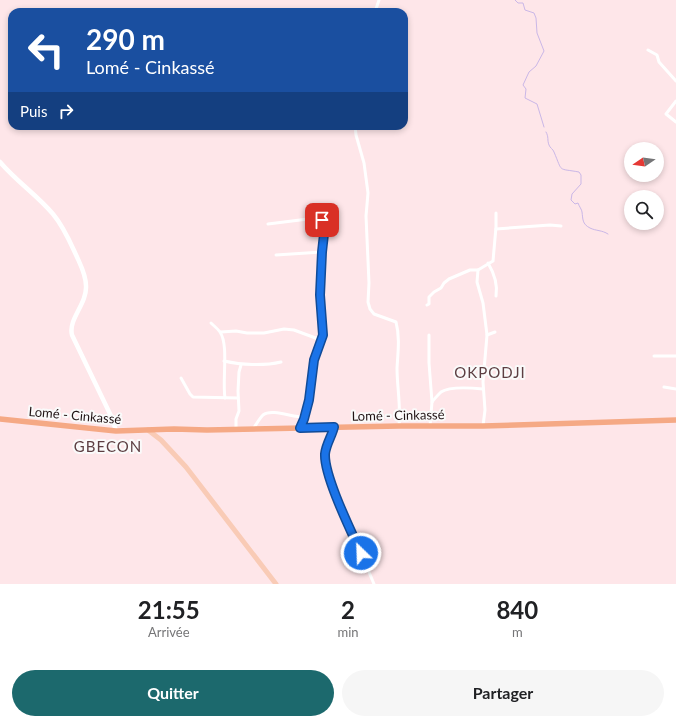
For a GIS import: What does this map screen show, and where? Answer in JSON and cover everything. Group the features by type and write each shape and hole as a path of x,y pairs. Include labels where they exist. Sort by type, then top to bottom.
{"highway":[{"name":"Lomé - Cinkassé","path":"0,419 116,431 174,429 207,430 399,426 483,426 676,420"}],"main road":[{"path":"148,430 161,440 186,467 276,584"}],"street":[{"path":"648,50 657,55 659,62 676,81"},
{"path":"676,101 666,114 676,122"},
{"path":"355,130 364,163 368,193 366,216 369,284 368,302 370,309 374,314 396,322 398,332 399,355 397,366 400,413 399,426"},
{"path":"0,162 54,215 62,226 83,271 86,284 86,293 71,328 72,335 112,418 116,431"},
{"path":"427,305 429,304 429,297 441,288 449,279 470,270 478,270 493,261 496,213"},
{"path":"268,224 316,218 322,220 324,234 320,295 323,335 314,360 311,391 305,417 300,428"},
{"path":"496,229 550,225 561,226"},
{"path":"276,256 322,252"},
{"path":"488,263 493,271 496,283 496,296"},
{"path":"478,270 477,282 483,303 487,335 483,389 485,410 483,426"},
{"path":"211,323 221,332 225,350 223,387 225,398"},
{"path":"221,332 236,331 247,333 284,329 294,330 321,340"},
{"path":"487,335 495,332"},
{"path":"429,335 429,363 432,402 430,426"},
{"path":"654,356 676,356"},
{"path":"224,361 241,365 272,364 281,362"},
{"path":"236,429 236,419 239,411 239,372 241,365"},
{"path":"181,378 193,397 238,398"},
{"path":"664,387 676,389"},
{"path":"432,402 442,391 470,388 483,389"},
{"path":"254,429 261,417 267,413 281,413 305,417"},
{"path":"334,427 326,450 325,459 327,468 374,584"}],"waterway":[{"path":"515,0 518,3 523,3 525,10 534,13 536,18 537,33 544,51 536,66 529,72 523,85 526,89 525,98 537,104 544,127"},
{"path":"546,132 549,145 554,151 560,167 579,172 581,175 581,184 572,194 571,200 575,204 578,203 582,211 584,223 594,230 608,234"}],"district":[{"name":"OKPODJI","path":"490,372"},
{"name":"GBECON","path":"108,446"}],"route":[{"path":"322,220 324,234 320,295 323,335 314,360 311,391 304,419 300,428 334,427 327,446 325,459 329,474 361,553"}]}
